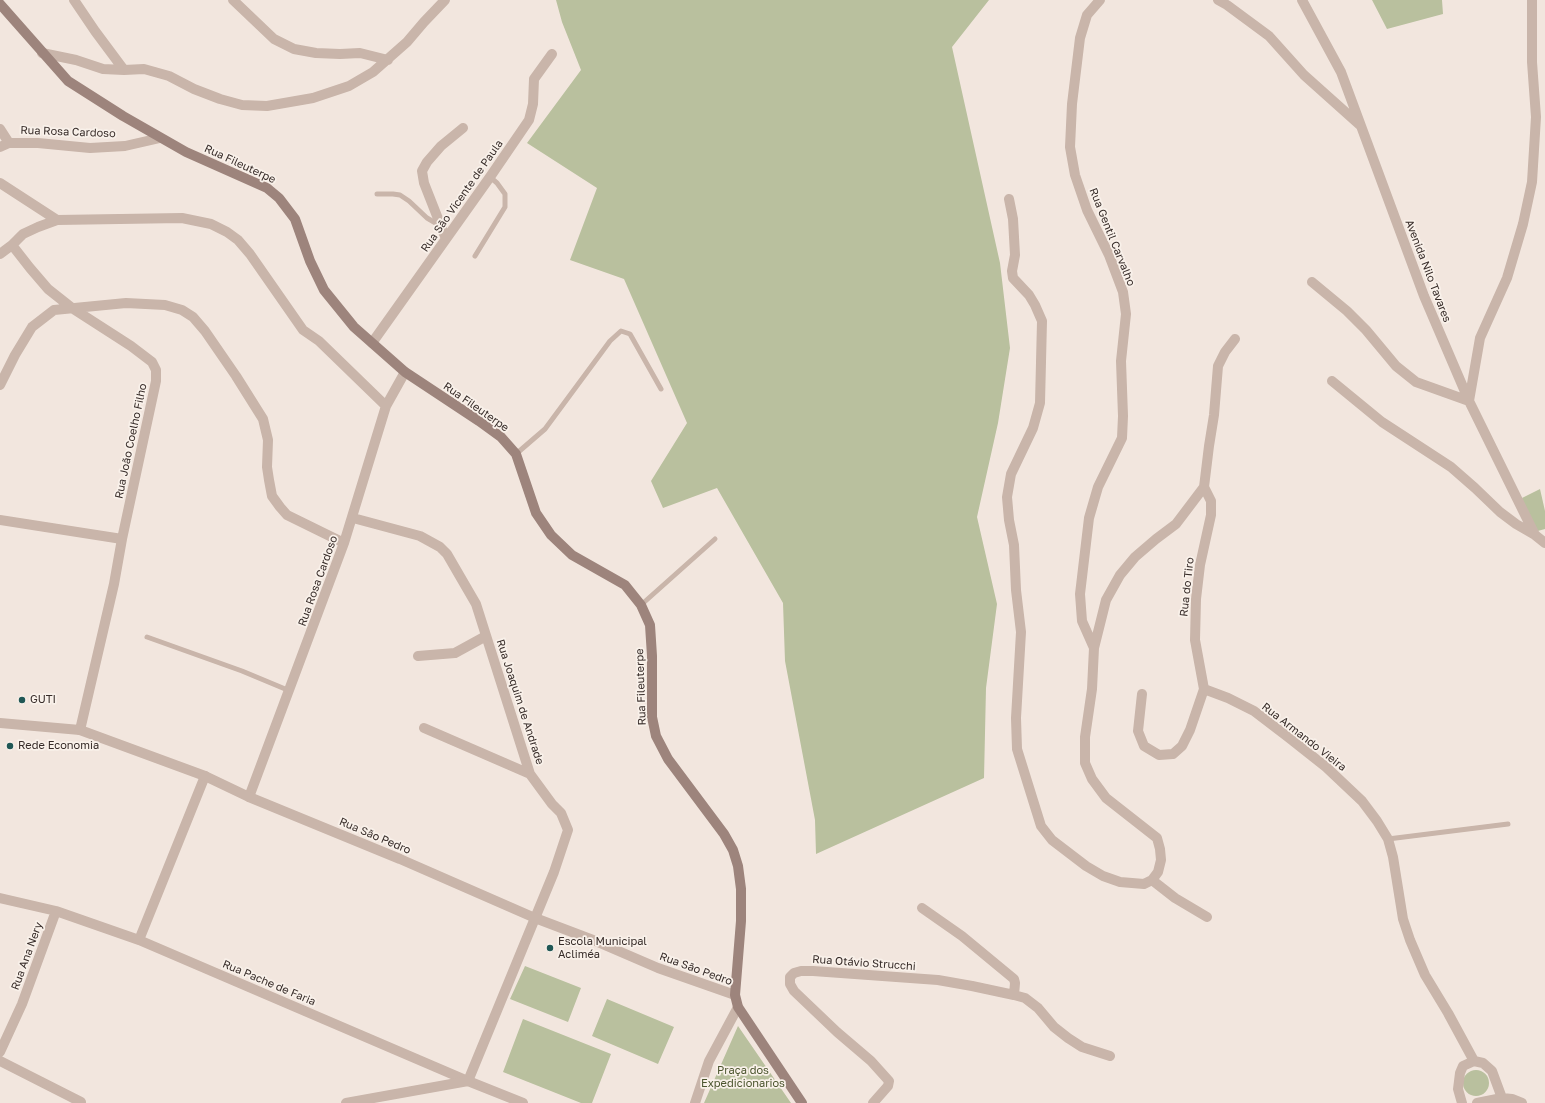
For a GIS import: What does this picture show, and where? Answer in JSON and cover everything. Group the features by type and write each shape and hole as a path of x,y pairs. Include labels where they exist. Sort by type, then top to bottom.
{"main road":[{"name":"Rua Fileuterpe","path":"0,4 68,81 160,138 186,152 267,188 279,198 295,219 310,261 324,290 354,326 405,372 501,437 516,454 536,513 551,535 572,555 625,585 641,605 650,625 652,656 652,717 656,736 668,759 724,834 733,850 738,866 741,889 741,920 735,996 738,1007 802,1103"}],"street":[{"path":"74,0 95,32 124,70"},
{"path":"233,0 274,39 294,49 316,53 360,53 388,60"},
{"path":"42,53 76,60 103,69 144,69 170,76 194,89 220,99 242,105 267,106 313,98 349,86 373,72 407,42 446,0"},
{"name":"Rua Gentil Carvalho","path":"1094,648 1082,621 1080,594 1089,518 1098,487 1122,438 1123,398 1121,361 1126,314 1123,292 1109,256 1086,210 1075,175 1070,147 1072,104 1080,38 1087,14 1100,0"},
{"path":"1218,0 1269,36 1304,75 1362,127"},
{"name":"Avenida Nilo Tavares","path":"1302,0 1341,72 1424,296 1469,401 1535,535 1545,543"},
{"path":"1312,282 1348,311 1396,366 1411,379 1432,389 1469,401 1480,338 1507,278 1523,224 1532,182 1536,117 1532,62 1532,0"},
{"name":"Rua São Vicente de Paula","path":"372,343 490,177 528,120 533,104 534,79 552,54"},
{"path":"446,239 424,183 422,171 427,162 441,146 463,128"},
{"path":"0,129 5,145"},
{"name":"Rua Rosa Cardoso","path":"5,145 38,143 90,148 125,146 160,138"},
{"path":"0,183 57,220"},
{"path":"1009,199 1013,220 1015,255 1012,271 1013,278 1036,305 1042,321 1040,403 1033,428 1011,474 1007,497 1009,520 1014,545 1016,590 1021,632 1016,718 1017,749 1041,826 1052,840 1086,866 1102,876 1120,882 1144,884 1152,880 1158,872 1161,860 1160,849 1157,838 1106,798 1092,780 1085,763 1085,737 1092,689 1094,648 1106,600 1120,576 1135,557 1176,524 1204,487"},
{"path":"0,254 23,234 57,220 182,218 211,224 227,232 238,240 250,254 303,330 319,340 386,406"},
{"name":"Rua João Coelho Filho","path":"12,245 48,289 72,308 131,346 152,362 156,370 156,381 122,539 114,584 80,730"},
{"path":"0,385 15,355 32,327 54,310 126,303 166,305 182,310 193,316 205,331 263,419 268,440 267,467 272,496 287,515 344,543"},
{"name":"Rua do Tiro","path":"1142,694 1138,731 1144,746 1159,755 1173,754 1182,746 1190,730 1204,689 1195,640 1196,599 1199,571 1204,540 1211,515 1211,501 1204,487 1214,415 1218,366 1225,352 1235,339"},
{"name":"Rua Rosa Cardoso","path":"249,797 290,691 353,518 386,406 405,372"},
{"path":"1332,381 1382,422 1451,467 1500,512 1516,524 1535,535"},
{"name":"Rua Joaquim de Andrade","path":"353,518 420,536 440,547 447,554 476,604 530,774 552,804 561,813 568,830 554,872 468,1081"},
{"path":"0,520 122,539"},
{"path":"418,656 455,653 486,636"},
{"name":"Rua Armando Vieira","path":"1204,689 1228,698 1254,712 1326,767 1362,802 1388,839 1393,857 1403,919 1425,975 1474,1061"},
{"name":"Rua São Pedro","path":"0,723 80,730 205,776 249,797 400,859 535,918 593,940 658,968 735,996"},
{"path":"424,728 530,774"},
{"path":"139,940 205,776"},
{"path":"1152,880 1174,898 1207,917"},
{"name":"Rua Pache de Faria","path":"0,898 56,911 139,940 468,1081 523,1103"},
{"path":"922,908 962,936 1014,979 1014,995"},
{"name":"Rua Ana Nery","path":"0,1052 22,1004 56,911"},
{"name":"Rua Otávio Strucchi","path":"873,1103 888,1086 888,1081 871,1061 837,1032 794,991 790,984 790,977 794,973 801,971 813,971 938,980 1014,995 1025,998 1038,1008 1054,1027 1082,1047 1110,1056"},
{"path":"695,1103 709,1061 738,1007"},
{"path":"0,1061 81,1102"},
{"path":"1462,1103 1458,1089 1460,1073 1463,1066 1474,1061 1483,1063 1492,1072 1502,1098"},
{"path":"346,1103 468,1081"},
{"path":"1476,1103 1502,1098 1512,1099 1522,1103"}],"lane":[{"path":"475,256 505,207 504,194 497,183 490,177"},
{"path":"377,194 400,195 410,201 427,218 440,226"},
{"path":"516,454 545,429 610,340 621,331 630,334 661,389"},
{"path":"641,605 715,539"},
{"path":"147,637 242,671 290,691"},
{"path":"1388,839 1508,824"}],"green space":[{"path":"556,0 989,0 952,47 1000,263 1010,348 998,423 977,517 997,604 986,688 984,778 816,854 815,820 785,661 783,603 717,488 663,508 651,481 687,423 624,279 570,260 597,188 527,143 581,70 562,22"},
{"path":"1372,0 1442,0 1443,14 1387,29"},
{"path":"1540,489 1545,511 1545,529 1534,532 1522,498"},
{"path":"525,966 581,988 568,1022 510,999"},
{"path":"607,999 674,1027 658,1064 592,1036"},
{"path":"523,1019 611,1054 592,1103 581,1103 503,1072"},
{"name":"Praça dos Expedicionarios","path":"738,1026 791,1103 704,1103"},
{"path":"1476,1070 1485,1074 1489,1083 1485,1092 1476,1096 1467,1092 1463,1083 1467,1074"}],"place":[{"name":"GUTI","path":"22,700"},
{"name":"Rede Economia","path":"10,746"},
{"name":"Escola Municipal Acliméa","path":"550,948"}]}
